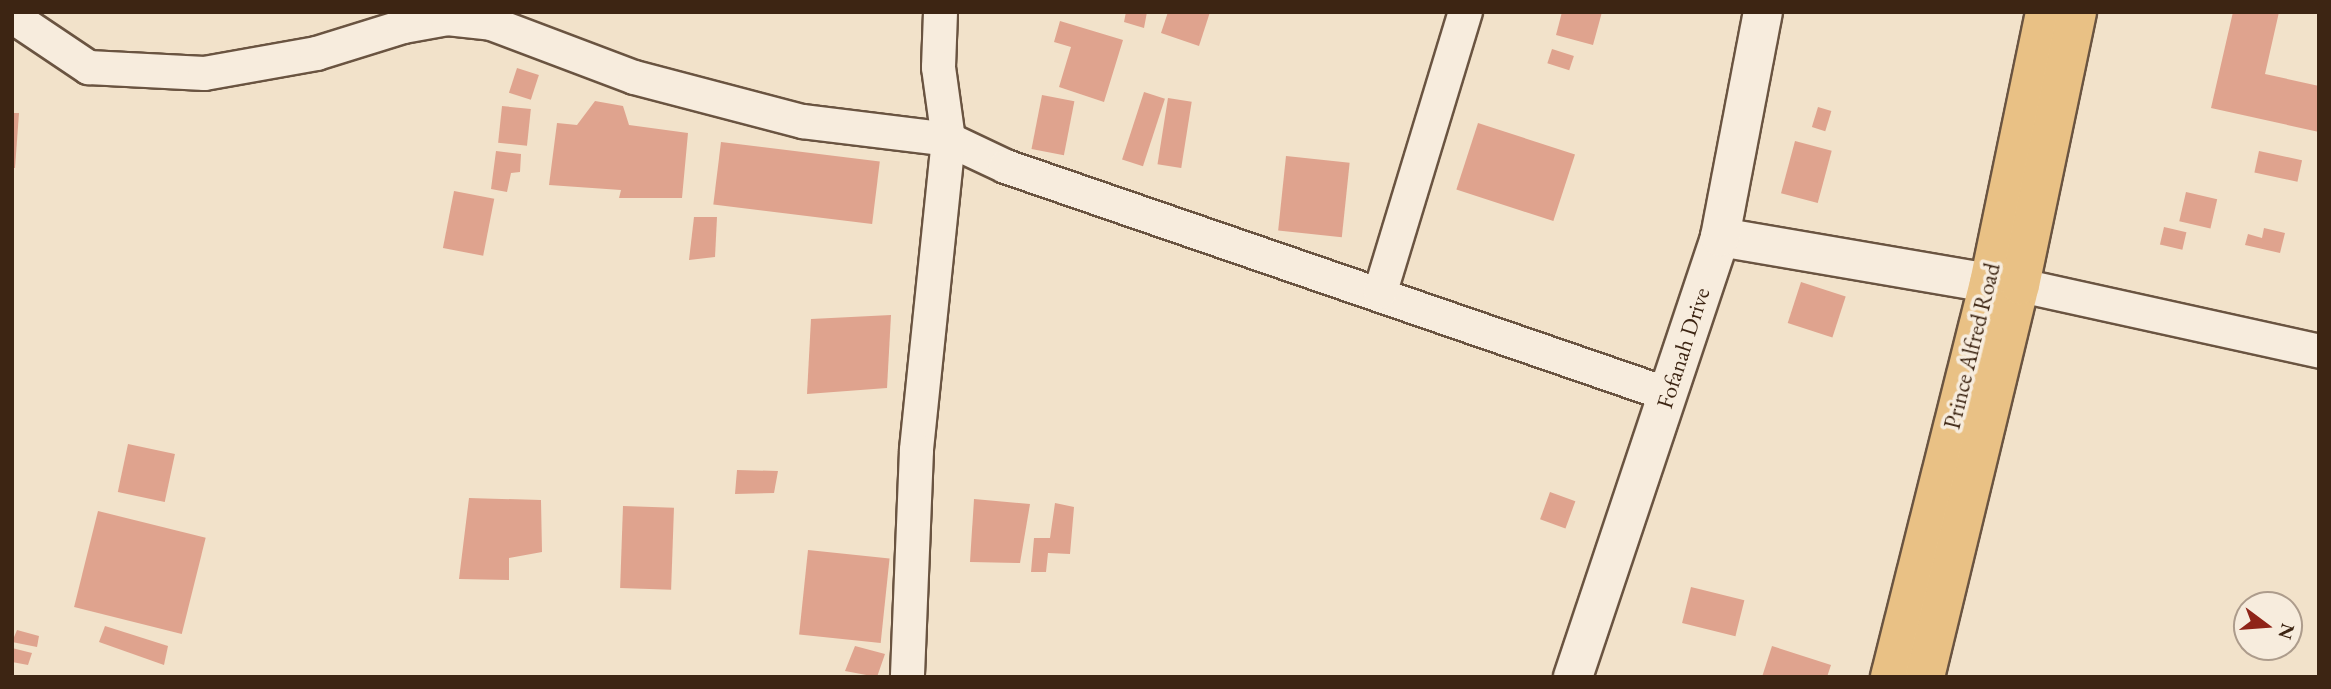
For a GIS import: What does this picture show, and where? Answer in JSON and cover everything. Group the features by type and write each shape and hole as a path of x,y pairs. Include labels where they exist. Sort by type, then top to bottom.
{"highway":[{"name":"Prince Alfred Road","path":"1925,677 2004,284 2045,12"},
{"name":"Prince Alfred Road","path":"1890,677 2004,284 2077,12"}],"street":[{"path":"907,677 916,450 936,210 948,139 940,12"},
{"path":"1380,291 1465,12"},
{"name":"Fofanah Drive","path":"1573,677 1720,236 1763,12"},
{"path":"12,16 88,67 192,73 316,53 447,18 491,23 634,77 802,121 948,139 1040,178 1380,291 1668,394"},
{"path":"1720,236 2004,284 2319,351"}],"building":[{"path":"1126,12 1147,12 1144,28 1124,22"},
{"path":"1168,12 1210,12 1199,46 1161,33"},
{"path":"1562,12 1602,12 1593,45 1556,35"},
{"path":"2233,12 2279,12 2265,74 2319,86 2319,132 2211,108"},
{"path":"1060,21 1123,40 1104,102 1059,87 1071,47 1054,42"},
{"path":"1552,49 1574,56 1569,70 1547,63"},
{"path":"517,68 539,75 531,100 509,93"},
{"path":"1144,92 1165,99 1143,166 1122,160"},
{"path":"1042,95 1074,101 1064,155 1032,149"},
{"path":"1168,98 1192,102 1181,168 1158,164"},
{"path":"595,101 623,106 629,125 688,133 682,198 619,198 621,190 549,185 557,123 577,125"},
{"path":"502,106 531,109 527,146 498,143"},
{"path":"1818,107 1831,111 1825,131 1812,127"},
{"path":"12,113 19,113 15,168 12,168"},
{"path":"1478,123 1575,155 1553,221 1456,190"},
{"path":"1795,141 1832,151 1818,203 1781,193"},
{"path":"721,142 880,161 872,224 713,205"},
{"path":"496,151 521,154 520,172 511,173 507,192 491,189"},
{"path":"2259,151 2302,160 2297,182 2254,173"},
{"path":"1286,156 1350,163 1342,237 1278,231"},
{"path":"454,191 494,199 483,256 443,248"},
{"path":"2186,192 2217,199 2210,228 2179,221"},
{"path":"694,217 717,217 715,257 689,260"},
{"path":"2164,227 2186,232 2182,250 2160,245"},
{"path":"2264,228 2285,233 2280,253 2245,245 2248,234 2262,238"},
{"path":"1801,282 1846,297 1832,337 1788,323"},
{"path":"891,315 887,388 807,394 811,319"},
{"path":"128,444 175,454 165,502 118,492"},
{"path":"737,470 778,471 774,493 735,494"},
{"path":"1550,492 1575,501 1565,528 1540,519"},
{"path":"469,498 541,500 542,552 509,558 509,580 459,579"},
{"path":"974,499 1030,504 1020,563 970,562"},
{"path":"1055,503 1074,507 1070,554 1048,553 1046,572 1031,572 1034,538 1050,538"},
{"path":"623,506 674,508 671,590 620,588"},
{"path":"98,511 206,538 182,634 74,607"},
{"path":"808,550 890,559 881,643 799,635"},
{"path":"1691,587 1744,600 1735,636 1682,623"},
{"path":"105,626 168,646 164,665 99,642"},
{"path":"17,630 39,636 37,647 12,642"},
{"path":"855,646 885,654 877,677 845,671"},
{"path":"1772,646 1831,665 1827,677 1762,677"},
{"path":"12,648 32,653 28,665 12,662"}]}
